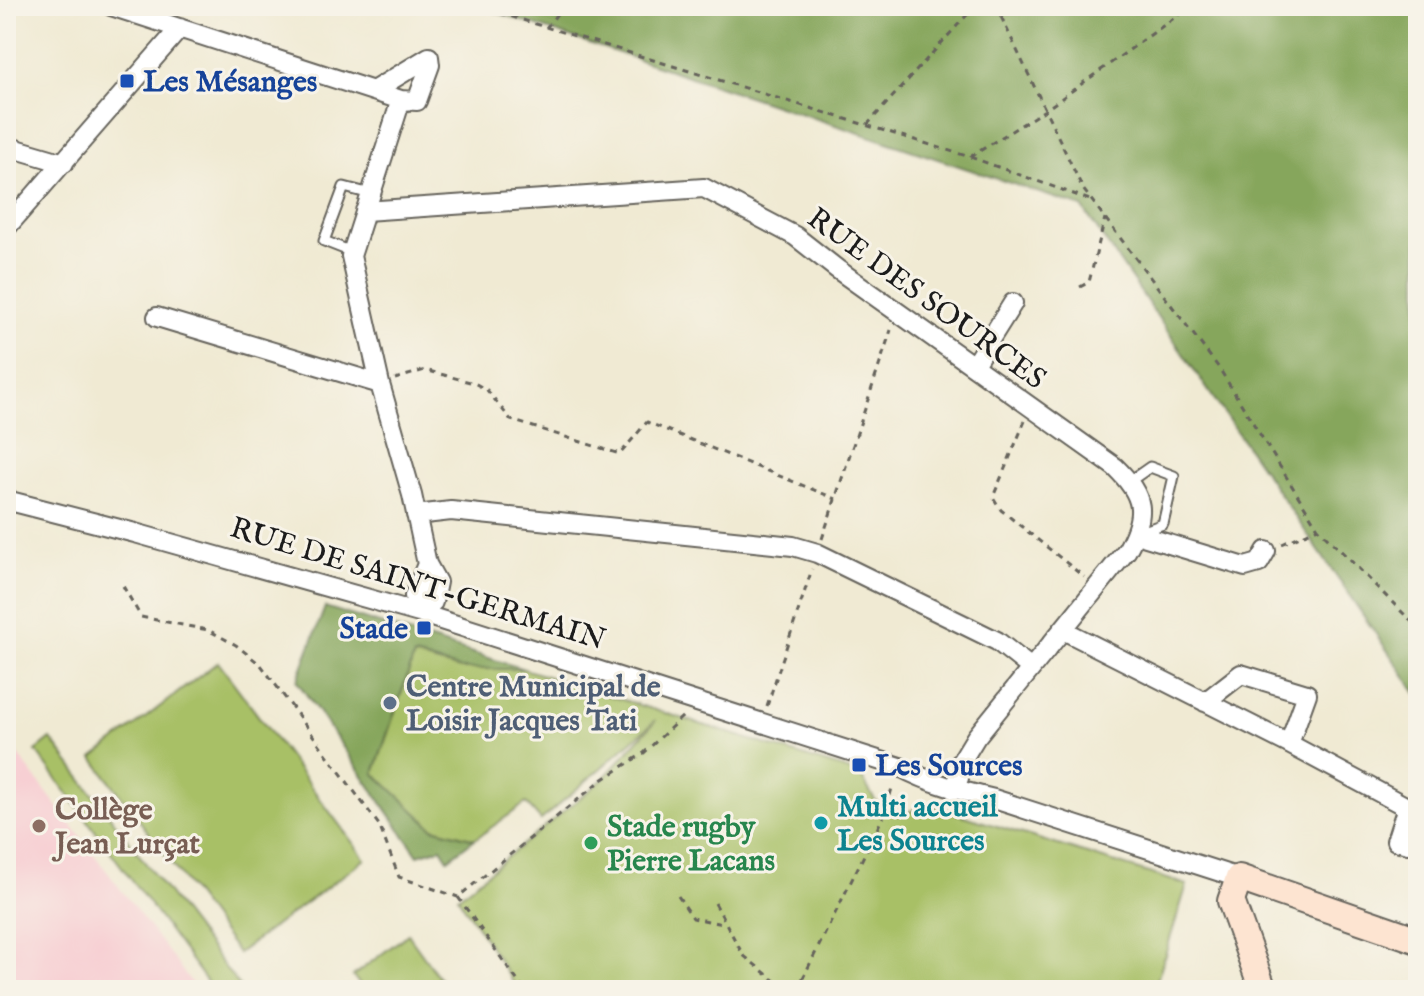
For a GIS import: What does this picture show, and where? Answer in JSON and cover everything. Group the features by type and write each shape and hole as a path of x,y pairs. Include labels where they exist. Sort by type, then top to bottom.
{"street":[{"path":"111,6 180,28 373,91 401,100 417,101 430,65 429,57 373,91"},
{"path":"6,228 180,28"},
{"path":"401,100 351,256 380,384 427,564 414,596 419,613"},
{"path":"6,146 64,163"},
{"name":"RUE DES SOURCES","path":"368,203 704,188 795,236 1115,467 1130,481"},
{"path":"974,365 1013,303"},
{"path":"157,317 380,384"},
{"path":"956,784 956,770 976,737 1127,550 1136,534 1142,506 1130,481"},
{"name":"RUE DE SAINT-GERMAIN","path":"6,500 419,613 900,767 919,777 956,784 974,783 994,799 1418,940"},
{"path":"416,515 451,511 793,546 817,553 997,641 1031,668"},
{"path":"1136,534 1245,567 1259,563 1266,551"},
{"path":"1063,630 1413,810 1396,841 1408,844 1418,834"},
{"path":"1205,702 1241,674 1307,694 1289,744"},
{"path":"1239,878 1231,901 1263,990"}],"lane":[{"path":"352,252 324,241 344,187 368,203"},
{"path":"1130,481 1150,467 1174,476 1163,524 1136,534"}],"path":[{"path":"477,6 970,157 1093,201"},
{"path":"545,29 563,6"},
{"path":"867,125 975,6"},
{"path":"996,6 1083,189 1219,368 1318,528 1417,625"},
{"path":"970,157 1045,110 1191,6"},
{"path":"1080,287 1089,282 1105,218"},
{"path":"766,709 898,311"},
{"path":"380,384 425,370 474,383 487,390 511,420 620,454 647,422 836,499"},
{"path":"1031,407 993,497 1001,510 1096,587"},
{"path":"1266,551 1318,528"},
{"path":"123,586 141,617 208,630 236,645 261,665 379,825 399,877 458,897 524,990"},
{"path":"458,897 602,780 644,753 697,702"},
{"path":"797,990 886,811 900,767"},
{"path":"678,896 693,918 726,926"},
{"path":"715,903 743,955 786,990"}],"shaded area":[{"name":"Collège Jean Lurçat","path":"6,739 138,912 197,990 6,990"}],"green space":[{"path":"477,6 1418,6 1418,695 1082,207"},
{"path":"325,607 524,669 461,669 414,656 374,773 433,828 475,839 448,859 441,848 418,855 297,681"},
{"path":"414,656 461,669 524,669 860,774 880,809 902,815 926,804 1187,885 1154,990 518,990 458,897 602,780 656,720 541,820 526,803 475,839 433,828 374,774"},
{"path":"218,662 365,859 238,953 93,758"},
{"path":"51,739 242,990 213,990 36,751"},
{"path":"408,934 448,990 364,990 353,976"}],"place":[{"name":"Les Mésanges","path":"127,81"},
{"name":"Stade","path":"424,628"},
{"name":"Centre Municipal de Loisir Jacques Tati","path":"390,703"},
{"name":"Les Sources","path":"859,765"},
{"name":"Multi accueil Les Sources","path":"821,823"},
{"name":"Collège Jean Lurçat","path":"39,826"},
{"name":"Stade rugby Pierre Lacans","path":"591,843"}]}
